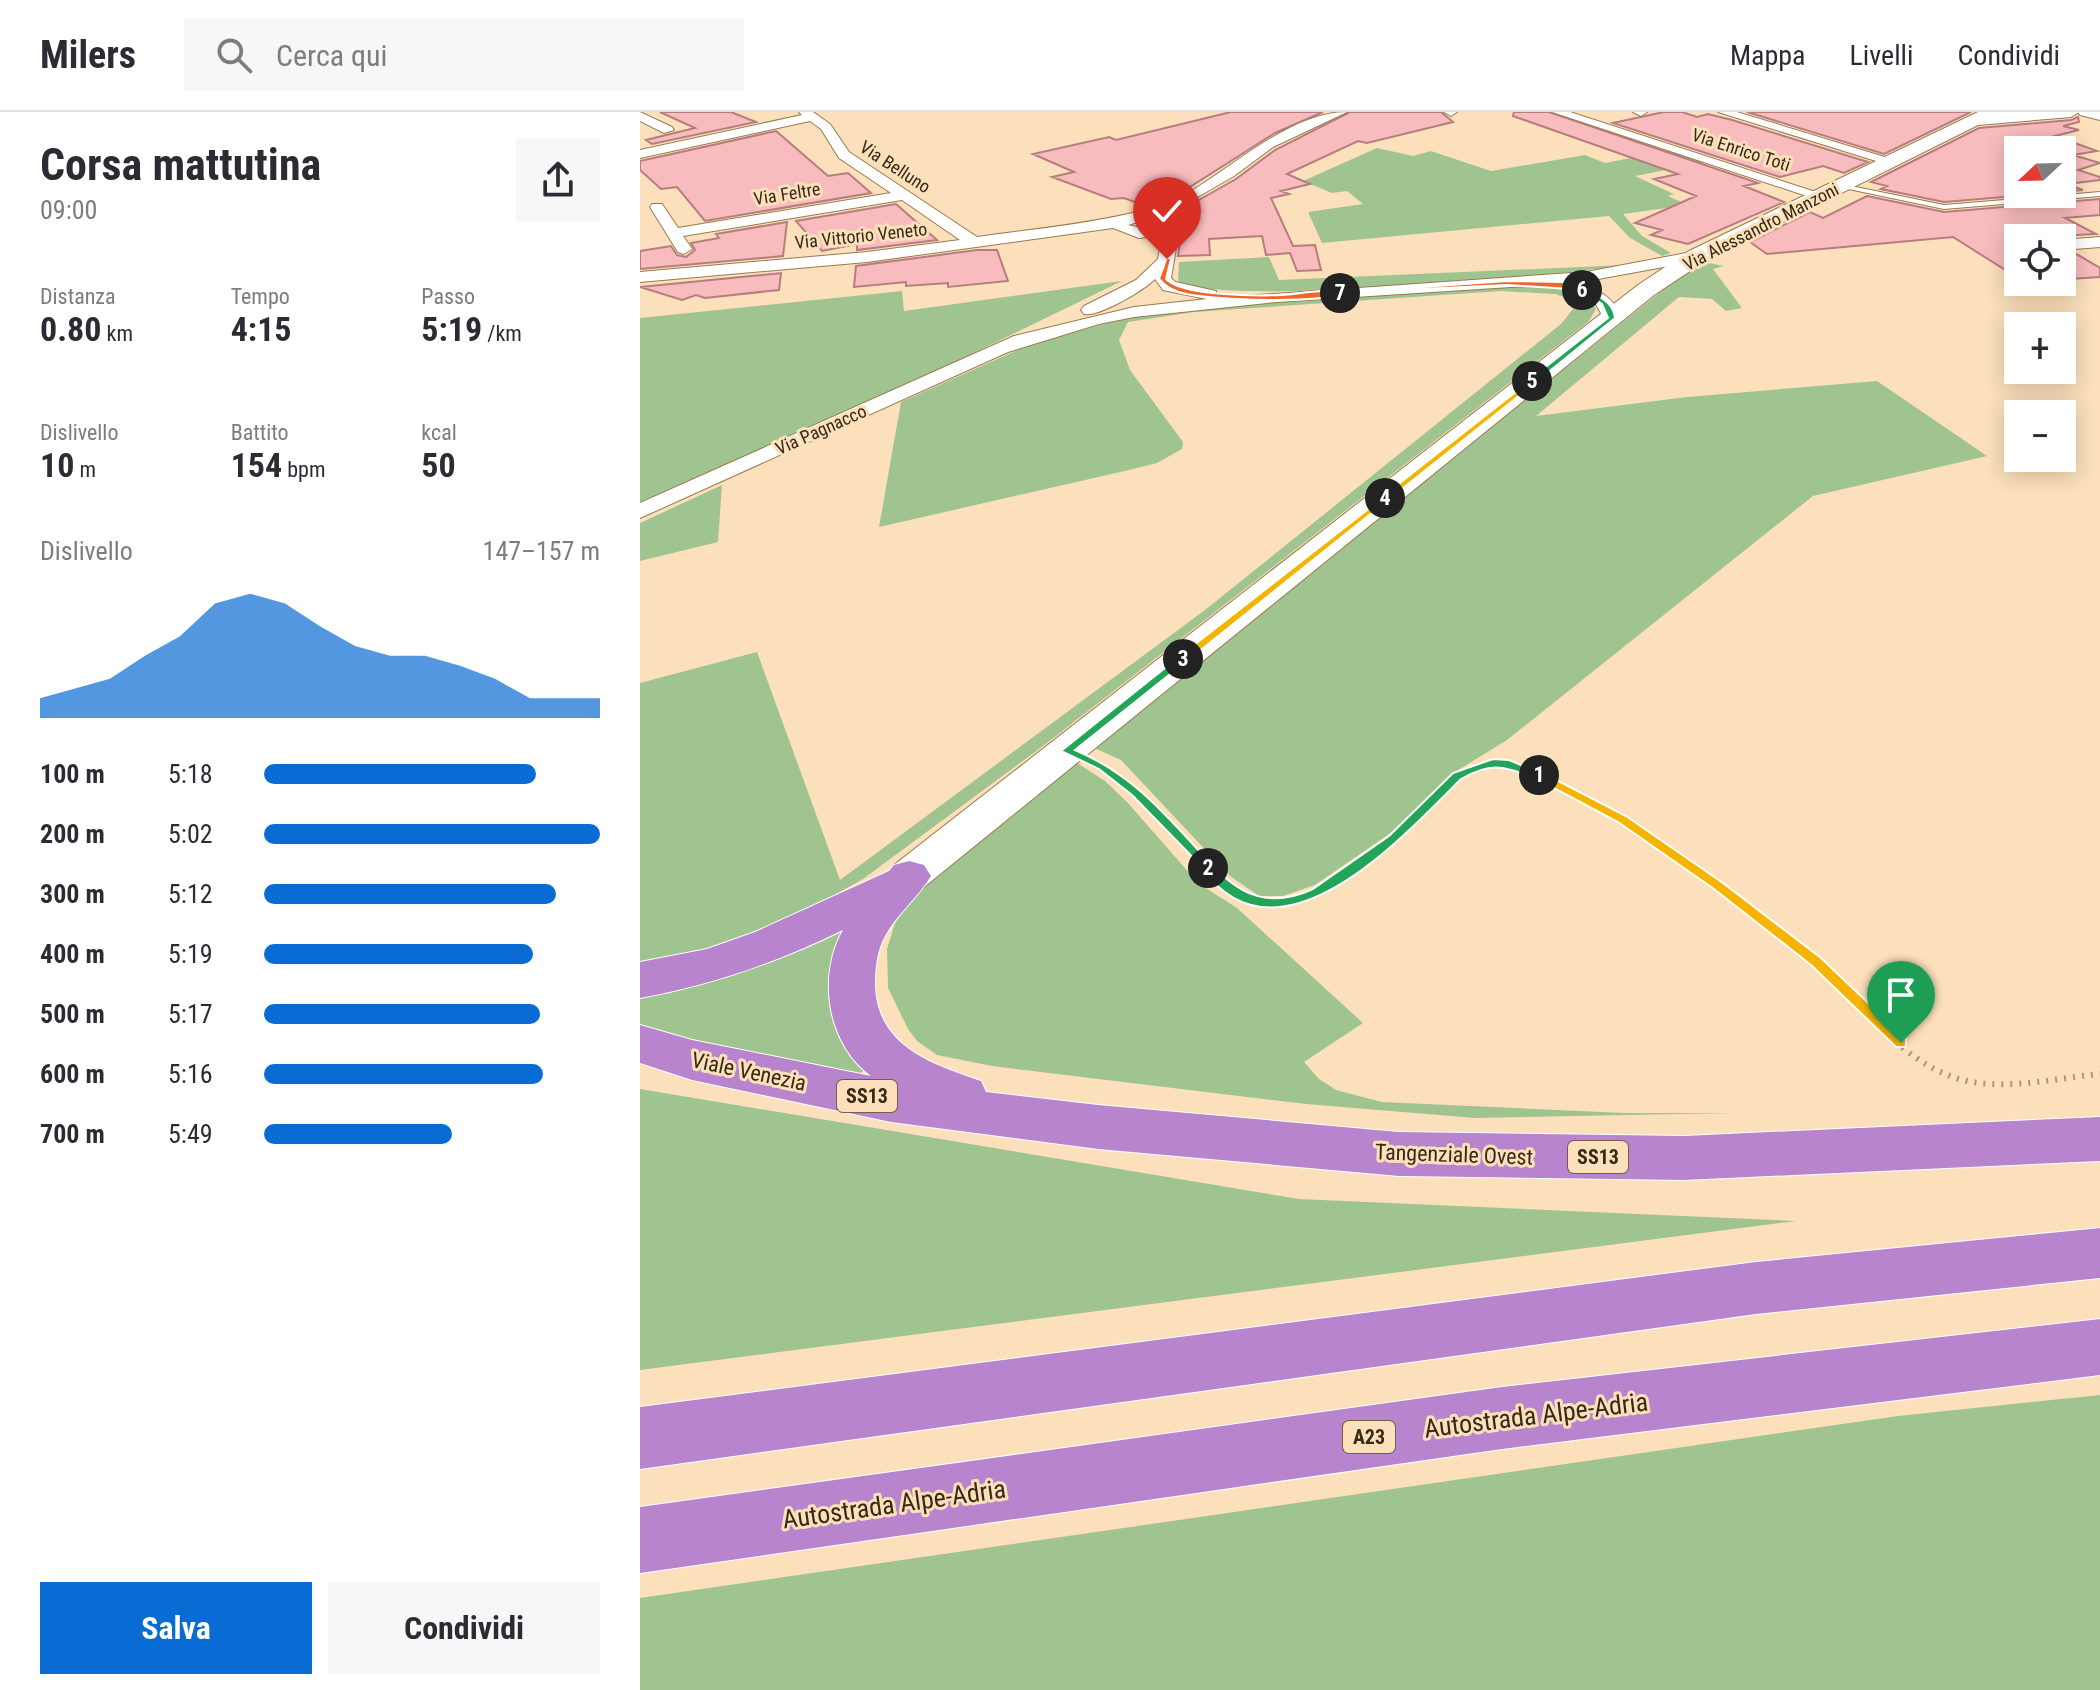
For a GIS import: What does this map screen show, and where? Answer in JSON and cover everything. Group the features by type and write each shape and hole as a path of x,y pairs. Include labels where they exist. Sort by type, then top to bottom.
{"highway":[{"path":"640,980 683,974 813,928 909,876"},
{"path":"909,876 881,909 858,944 850,979 853,1012 876,1054 940,1090 1098,1127"},
{"name":"Viale Venezia","path":"640,1044 692,1060 891,1101 1098,1127"},
{"name":"Tangenziale Ovest","path":"1098,1127 1399,1154 1684,1158 2100,1139"},
{"path":"640,1438 1756,1288 2100,1253"},
{"name":"Autostrada Alpe-Adria","path":"640,1540 1502,1418 2100,1347"}],"street":[{"path":"1120,225 1146,233 1268,144 1341,112"},
{"name":"Via Enrico Toti","path":"1558,112 1821,196"},
{"path":"1724,112 1894,162"},
{"path":"1984,114 2071,112"},
{"path":"2084,112 2100,116"},
{"path":"640,154 809,114"},
{"name":"Via Belluno","path":"809,114 826,127 844,155 975,243"},
{"name":"Via Alessandro Manzoni","path":"909,876 1646,290 1697,256 1894,162 1984,114"},
{"path":"640,116 668,130"},
{"name":"Via Feltre","path":"674,233 907,195"},
{"path":"657,207 699,272"},
{"path":"1120,225 1164,222"},
{"path":"1142,283 1143,294 1153,301 1163,279 1167,259 1164,222"},
{"name":"Via Vittorio Veneto","path":"640,277 867,257 1120,225"},
{"path":"2076,244 2100,242"},
{"name":"Via Pagnacco","path":"1003,348 1081,324 1134,312 1277,297 1586,277 1697,256"},
{"name":"Via Pagnacco","path":"640,511 1087,311 1142,283 1167,259"},
{"name":"Via Pagnacco","path":"1586,277 1646,290"},
{"name":"Via Pagnacco","path":"1163,279 1178,289 1211,295"},
{"name":"Via Pagnacco","path":"1507,283 1646,290"},
{"name":"Via Pagnacco","path":"1564,284 1605,303 1612,318"},
{"name":"Via Pagnacco","path":"1087,311 1211,295 1277,297"},
{"name":"Via Pagnacco","path":"1134,312 1153,301 1181,306"}],"lane":[{"path":"1841,186 1944,207 2100,194"}],"path":[{"path":"1067,751 1103,766 1136,792 1228,890 1241,897 1272,904 1302,899 1352,869 1394,839 1457,776 1493,762 1518,765 1622,819 1718,886 1816,962 1901,1043 1940,1070 1961,1080 1984,1083 2100,1074"}],"green space":[{"path":"1377,148 1413,156 1431,151 1491,171 1585,155 1605,163 1672,150 1707,162 1635,176 1674,194 1668,196 1688,205 1623,214 1642,236 1671,253 1662,256 1630,238 1609,216 1322,243 1308,212 1363,204 1347,191 1332,193 1303,181"},
{"path":"1269,257 1279,280 1626,265 1467,282 1321,290 1207,288 1178,281 1179,262"},
{"path":"1699,261 1724,266 1713,269 1742,308 1726,311 1712,299 1679,297 1536,416 1687,397 1877,381 1987,456 1813,496 1507,740 1455,772 1392,832 1315,885 1283,896 1259,896 1230,876 1121,760 1092,747"},
{"path":"1122,281 955,362 640,505 640,318 902,291 904,311"},
{"path":"1528,285 1575,292 1596,309 1589,321 1043,746 863,879 790,920 703,952 640,965 640,683 757,652 840,880 1205,610 1561,324 1573,309 1564,297 1555,294 1501,291 1194,312 1128,322 1119,340 1130,370 1183,442 1182,449 1157,463 879,527 901,402 1024,347 1131,316 1214,305"},
{"path":"722,485 718,542 640,561 640,523"},
{"path":"1074,761 1105,781 1128,803 1198,883 1237,908 1363,1023 1304,1062 1319,1079 1336,1090 1382,1102 1624,1113 1735,1113 1475,1118 1306,1104 992,1066 937,1055 917,1041 908,1029 888,988 887,949 899,910 924,878"},
{"path":"844,923 836,951 868,1066 860,1074 726,1048 640,1026 640,988"},
{"path":"640,1089 1299,1199 1796,1221 640,1370"},
{"path":"2100,1395 2100,1690 640,1690 640,1598 1898,1416"}],"building":[{"path":"660,112 731,112 756,122 652,144 646,140 695,128"},
{"path":"1231,112 1323,112 1275,133 1174,197 1140,204 1124,198 1111,199 1052,177 1074,172 1033,154 1109,137 1116,140"},
{"path":"1350,112 1441,112 1453,122 1367,143 1358,141 1287,174 1310,184 1281,191 1289,194 1271,198 1293,246 1315,245 1321,270 1297,271 1290,253 1266,255 1262,236 1209,239 1210,255 1178,256 1183,224 1176,213 1236,179 1275,150"},
{"path":"1514,112 1549,112 1758,183 1744,186 1784,202 1688,244 1651,235 1662,230 1635,223 1696,196 1654,179 1678,174 1513,116"},
{"path":"1664,112 1682,112 1697,117 1708,114 1868,162 1844,173 1823,166 1780,177 1613,123"},
{"path":"1747,112 1971,112 1884,154"},
{"path":"2078,117 2079,122 2063,126 2079,130 2055,136 2004,136 2004,197 1944,202 1881,189 1887,186 1871,182 1979,128"},
{"path":"776,131 828,176 848,173 871,193 705,221 677,187 661,189 640,170 640,161"},
{"path":"2076,144 2097,151 2076,154"},
{"path":"2076,156 2100,163 2078,170 2100,177 2100,180 2076,183"},
{"path":"1867,196 1944,212 2004,207 2076,208 2076,201 2100,199 2100,215 2065,218 2096,234 2076,235 2076,224 2004,224 2004,269 1953,237 1767,254 1750,242 1810,212 1823,218"},
{"path":"896,204 937,240 857,250 857,244 822,251 796,221"},
{"path":"787,222 783,256 640,269 640,251 671,246 677,255 686,257 695,250 691,243 719,238 716,234"},
{"path":"997,250 1008,281 948,287 948,283 906,286 906,282 854,287 856,266"},
{"path":"2076,254 2100,268 2100,277 2076,279"},
{"path":"781,273 779,290 705,298 696,295 682,300 640,287"}],"route":[{"path":"1167,259 1163,279 1169,286 1187,292 1277,297 1507,283 1564,284 1594,295 1610,309 1612,318 1067,751 1103,766 1136,792 1228,890 1241,897 1272,904 1317,893 1352,869 1394,839 1457,776 1493,762 1518,765 1622,819 1718,886 1816,962 1901,1043"}]}
